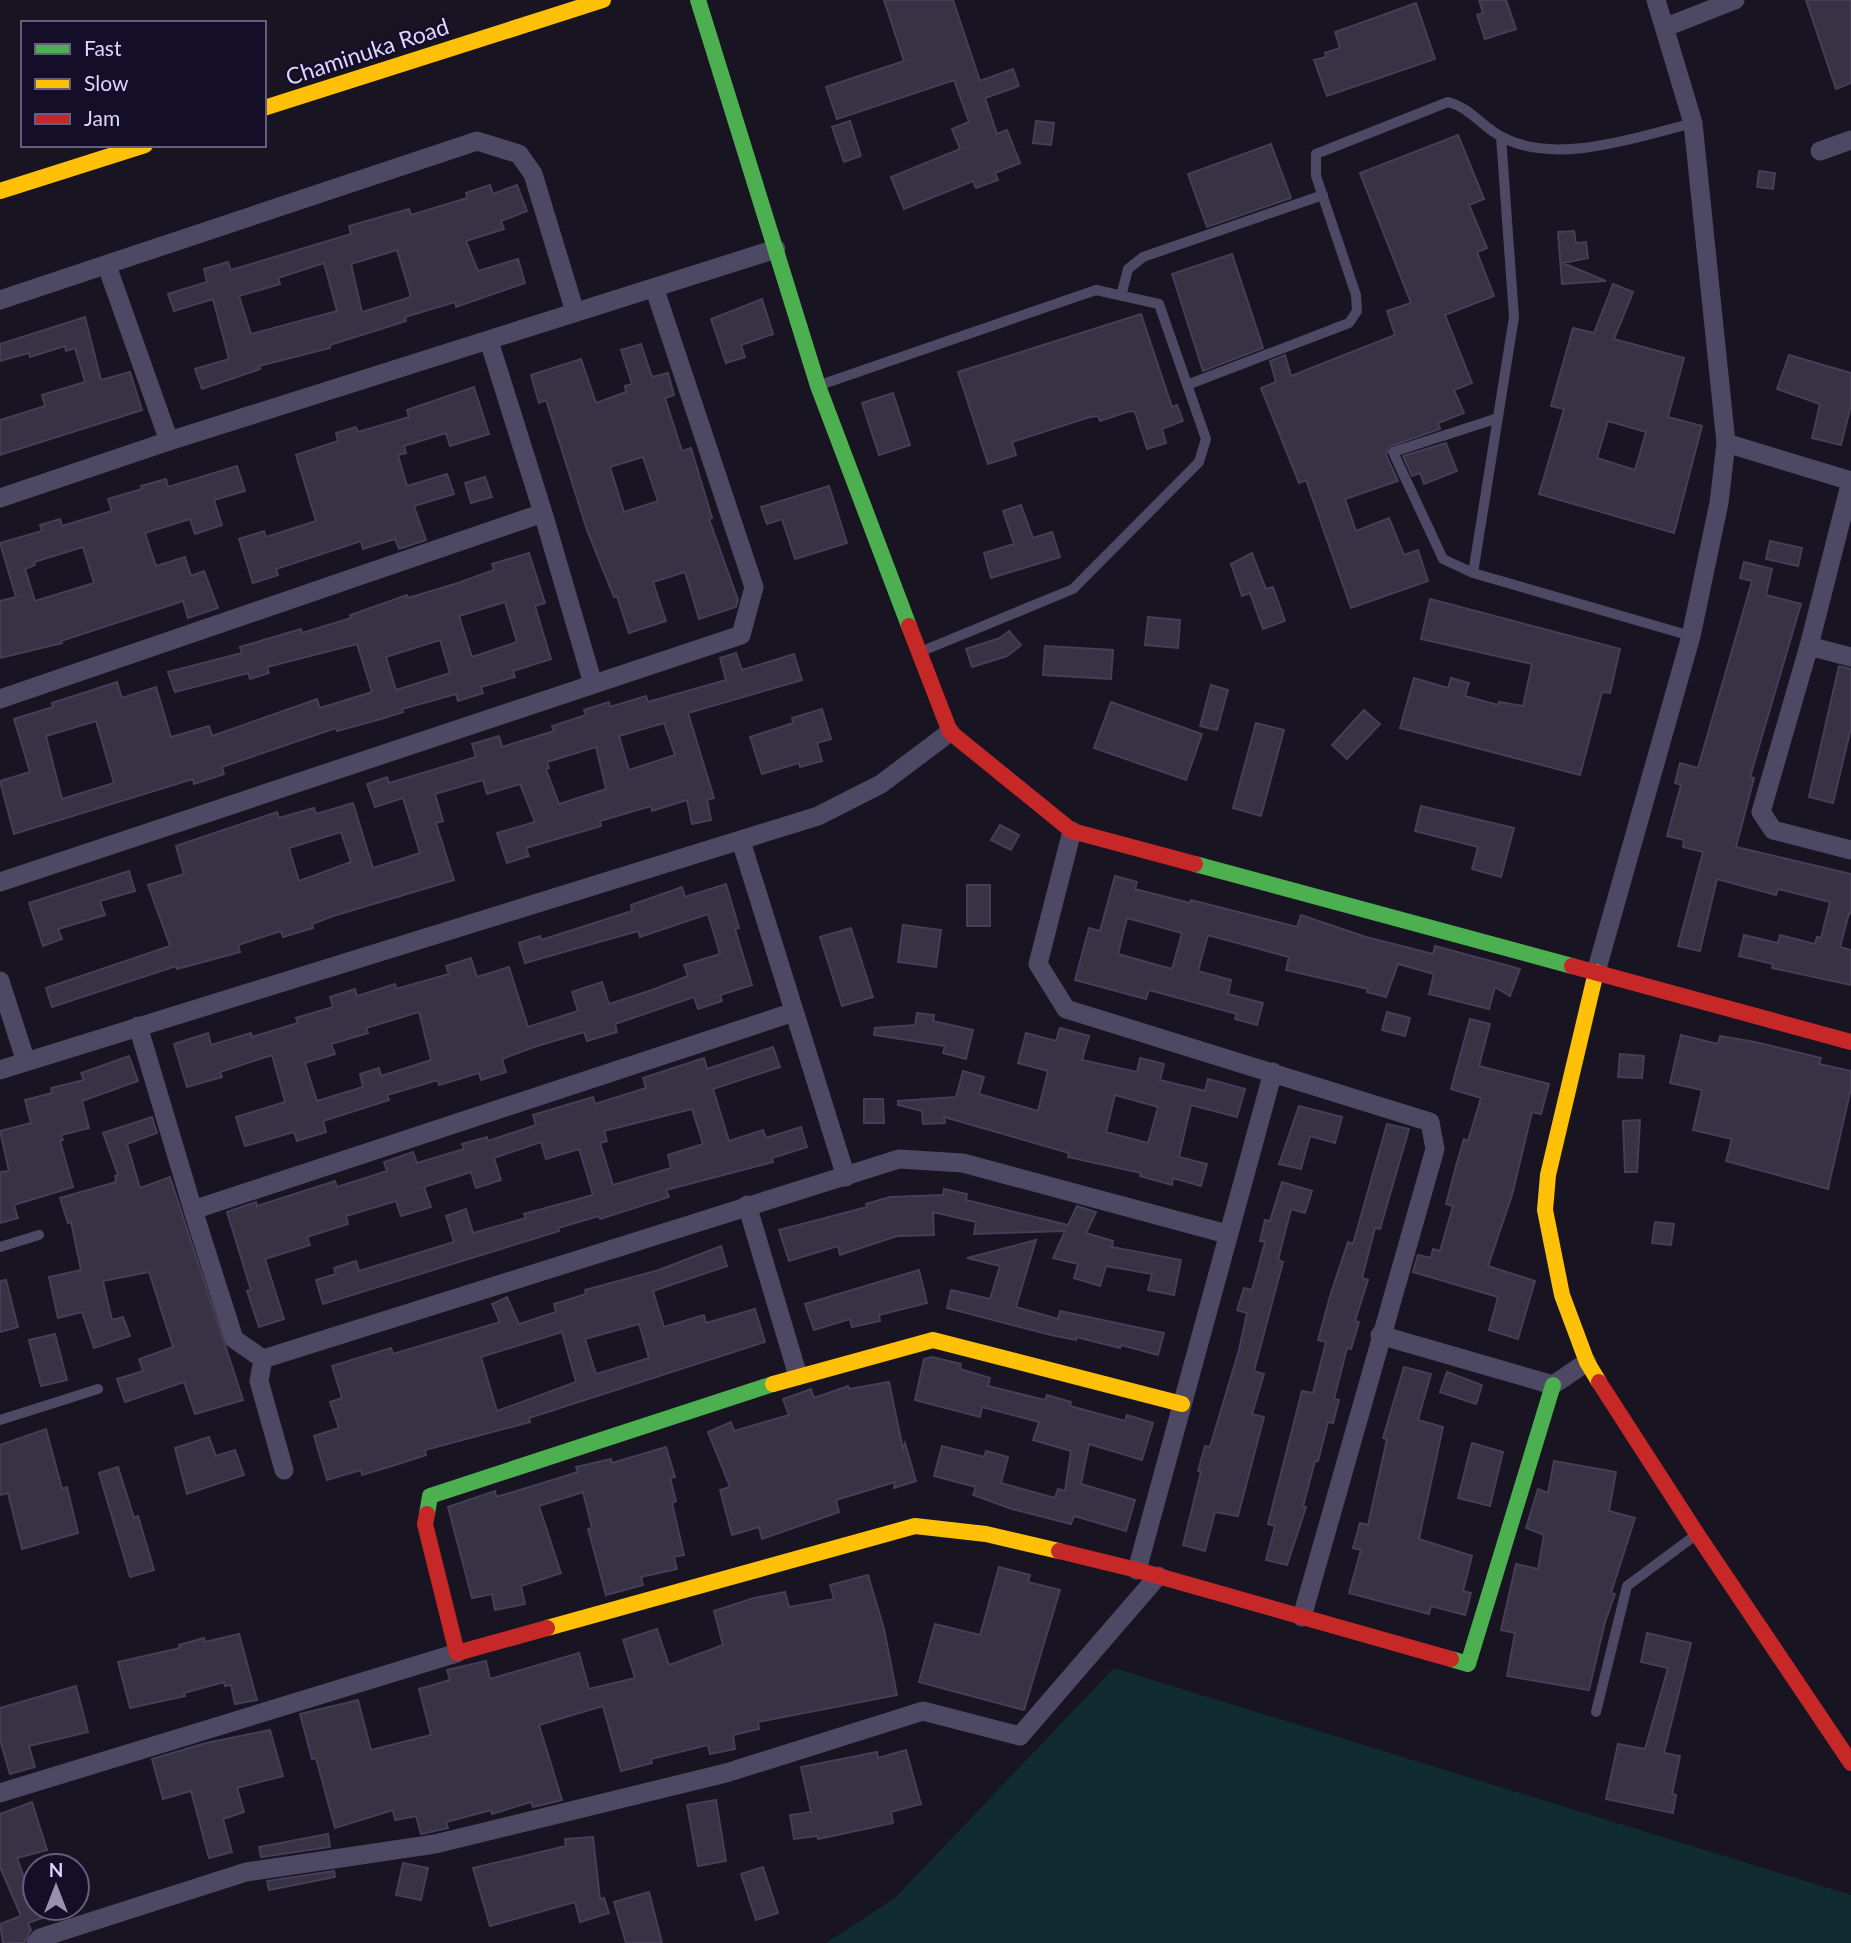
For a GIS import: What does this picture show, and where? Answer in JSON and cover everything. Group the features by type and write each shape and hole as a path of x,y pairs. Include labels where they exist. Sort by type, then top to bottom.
{"street":[{"name":"Chaminuka Road","path":"266,106 603,0"},
{"path":"698,0 818,386 950,732 1072,831 1851,1042"},
{"path":"1657,0 1693,123 1726,443 1719,503 1691,636 1596,972 1548,1175 1545,1210 1562,1295 1587,1362 1697,1534 1851,1763"},
{"path":"1666,27 1735,0"},
{"path":"1820,151 1851,140"},
{"path":"0,300 477,141 519,154 533,174 575,312"},
{"path":"0,191 139,147"},
{"path":"0,498 169,441 575,312 655,290 776,249"},
{"path":"107,266 169,441"},
{"path":"0,882 741,635 754,587 655,290"},
{"path":"489,341 593,684"},
{"path":"1726,443 1851,481 1809,646 1761,812 1773,830 1851,850"},
{"path":"0,699 543,513"},
{"path":"1809,646 1851,657"},
{"path":"0,1070 818,816 881,784 950,732"},
{"path":"1072,831 1038,964 1066,1009 1430,1122 1435,1149 1302,1617"},
{"path":"741,841 846,1177"},
{"path":"0,981 26,1062"},
{"path":"193,1210 794,1012"},
{"path":"138,1026 234,1339 263,1359"},
{"path":"1137,1570 1273,1072"},
{"path":"263,1359 899,1159 963,1163 1227,1234"},
{"path":"747,1205 798,1376"},
{"path":"1380,1335 1553,1385"},
{"path":"457,1653 425,1524 430,1496 798,1376 933,1340 1182,1404"},
{"path":"263,1359 259,1381 284,1470"},
{"path":"0,1793 457,1653 915,1526 986,1534 1137,1570 1468,1664 1553,1385 1587,1362"},
{"path":"36,1943 40,1938 246,1872 435,1844 726,1773 923,1711 1020,1737 1158,1576"}],"lane":[{"path":"1187,385 1349,323 1357,311 1356,295 1314,164 1316,154 1448,102 1463,106 1501,137 1527,147 1595,148 1693,123"},
{"path":"1473,573 1514,317 1501,137"},
{"path":"1121,296 1128,269 1143,257 1323,195"},
{"path":"818,386 1096,290 1159,304 1206,439 1199,462 1073,589 920,652"},
{"path":"1498,418 1393,452 1443,559 1473,573 1691,636"},
{"path":"0,1247 39,1235"},
{"path":"0,1420 98,1390"},
{"path":"1596,1712 1627,1586 1697,1534"}],"green space":[{"path":"1114,1668 1851,1895 1851,1943 826,1943 895,1898"}],"building":[{"path":"884,0 953,0 980,81 1013,69 1019,86 985,98 997,134 1007,130 1020,163 995,173 998,180 976,188 973,181 904,209 891,177 960,149 952,129 969,122 954,80 837,119 826,87 904,61"},
{"path":"1479,0 1506,0 1516,29 1485,39 1477,15 1483,13"},
{"path":"1806,0 1851,0 1851,83 1836,89"},
{"path":"1416,3 1435,59 1327,96 1314,60 1326,57 1325,53 1340,48 1335,32"},
{"path":"850,121 861,156 844,162 832,127"},
{"path":"1036,121 1054,123 1051,145 1033,143"},
{"path":"1458,135 1484,199 1469,205 1487,248 1477,252 1494,296 1445,315 1472,383 1454,390 1464,413 1438,423 1440,429 1388,447 1386,455 1398,481 1345,499 1356,531 1389,518 1404,555 1418,550 1428,581 1351,608 1306,480 1299,483 1261,388 1276,382 1270,361 1285,355 1291,376 1395,335 1387,311 1411,303 1360,173"},
{"path":"1271,144 1291,198 1207,227 1188,174"},
{"path":"1759,171 1775,173 1773,189 1757,187"},
{"path":"490,185 493,194 517,185 527,211 501,221 504,229 466,241 478,271 518,259 525,283 456,307 455,302 405,317 406,321 330,345 330,348 259,366 260,369 202,389 195,369 229,359 213,299 174,311 168,294 207,282 204,269 228,262 231,270 351,234 349,226 409,209 411,215 467,198 466,193","holes":["397,250 411,297 362,312 351,264","324,263 337,311 251,334 239,296 280,284 278,278"]},
{"path":"1574,231 1576,243 1586,242 1588,258 1563,263 1606,281 1562,284 1558,232"},
{"path":"1232,254 1263,348 1203,371 1172,274"},
{"path":"1613,284 1633,292 1614,339 1684,358 1668,417 1702,426 1674,533 1539,494 1564,409 1551,406 1573,328 1594,333","holes":["1608,421 1646,432 1635,470 1597,458"]},
{"path":"762,299 773,334 741,345 745,357 726,363 711,319"},
{"path":"1141,314 1172,407 1177,405 1183,421 1162,429 1166,443 1147,449 1135,412 1130,411 1100,421 1098,416 1090,417 1012,442 1016,455 988,464 958,372"},
{"path":"85,317 101,380 130,372 142,410 0,455 0,420 45,406 42,395 85,382 75,348 66,351 65,346 30,357 29,353 0,361 0,344"},
{"path":"641,344 652,377 668,373 674,395 665,398 682,451 691,448 712,518 709,519 738,600 736,607 699,619 685,572 653,582 666,621 629,633 617,596 614,597 587,530 546,400 539,403 531,375 581,359 596,403 626,392 625,386 632,384 621,350","holes":["643,457 658,501 624,512 610,467"]},
{"path":"1789,355 1851,373 1851,405 1841,445 1812,438 1820,404 1777,389"},
{"path":"474,387 489,434 450,446 446,433 404,446 406,453 398,455 407,486 447,474 454,494 414,506 426,540 399,549 395,539 363,549 361,541 276,569 278,575 253,583 239,539 264,531 266,537 316,521 296,455 338,441 336,433 356,427 358,432 409,417 407,410"},
{"path":"893,393 910,445 879,455 862,403"},
{"path":"1446,443 1457,471 1424,484 1420,473 1412,476 1403,456"},
{"path":"237,466 245,491 214,500 222,525 195,534 190,519 145,533 156,566 185,557 191,576 204,571 218,608 188,618 183,601 61,641 62,643 0,658 0,601 16,597 0,543 42,531 40,525 60,519 62,526 112,511 108,499 142,489 141,486 166,479 168,487","holes":["83,547 94,583 35,601 25,569 35,565 34,562"]},
{"path":"485,477 492,497 471,503 465,483"},
{"path":"829,486 847,543 795,559 782,519 767,524 761,507"},
{"path":"1021,505 1033,538 1052,532 1060,557 991,578 984,553 1014,544 1003,511"},
{"path":"1770,541 1802,548 1798,566 1766,559"},
{"path":"529,553 545,603 535,606 551,659 513,671 515,677 481,687 483,693 458,701 456,694 402,709 403,712 381,719 337,731 336,728 222,767 224,774 194,784 193,779 14,834 0,781 30,772 14,719 53,707 52,703 117,682 122,698 156,687 171,737 209,726 212,736 317,699 320,708 372,692 357,644 267,667 269,673 250,679 248,673 175,692 168,672 242,653 240,647 301,629 302,633 351,618 350,615 407,595 408,598 458,583 494,570 492,564","holes":["505,602 517,642 472,657 459,616","440,640 450,673 396,690 386,657","96,721 114,783 62,799 46,736"]},
{"path":"1252,553 1266,589 1273,587 1285,621 1263,629 1250,593 1242,596 1231,564"},
{"path":"1744,562 1772,569 1766,595 1801,604 1750,777 1754,778 1736,847 1851,874 1851,914 1849,913 1840,947 1851,950 1851,985 1772,968 1773,964 1739,956 1744,935 1778,943 1780,935 1815,944 1817,937 1821,938 1830,902 1778,889 1776,895 1717,879 1700,951 1678,946 1703,852 1683,847 1684,840 1667,836 1681,785 1675,783 1680,763 1698,768 1752,581 1740,578"},
{"path":"1430,599 1620,649 1610,693 1602,692 1580,775 1400,728 1414,678 1448,688 1451,678 1469,683 1465,696 1498,705 1499,702 1523,706 1532,664 1421,639"},
{"path":"1148,617 1180,620 1178,648 1145,645"},
{"path":"1009,631 1021,645 1007,656 972,667 966,649 1000,638"},
{"path":"1045,646 1113,650 1111,679 1043,675"},
{"path":"736,653 742,670 794,654 802,680 688,713 714,798 707,800 711,820 692,824 687,800 652,811 651,806 600,821 601,826 526,848 529,856 507,863 497,833 535,822 520,784 487,794 483,780 435,794 443,821 436,823 454,880 333,916 312,924 313,928 283,937 281,931 238,945 240,952 177,969 176,966 52,1007 46,988 170,946 148,885 184,874 176,846 277,812 279,818 314,808 316,814 353,803 373,868 420,853 403,798 375,807 367,784 387,777 389,783 476,757 472,744 499,736 502,747 554,731 552,726 586,715 584,710 609,702 610,707 646,696 648,702 726,680 720,658","holes":["664,723 675,755 629,770 619,736","596,747 606,789 559,804 546,769 549,768 547,762","341,832 351,862 299,881 289,848"]},
{"path":"1839,666 1851,669 1851,728 1833,803 1809,797"},
{"path":"1211,685 1228,690 1217,730 1200,726"},
{"path":"1111,702 1202,734 1186,780 1094,748"},
{"path":"822,709 831,739 817,743 822,761 800,767 799,763 762,774 750,737 793,723 792,718"},
{"path":"1364,710 1380,724 1347,759 1332,745"},
{"path":"1256,723 1284,730 1261,816 1233,808"},
{"path":"1421,806 1514,828 1501,877 1472,869 1478,847 1415,831"},
{"path":"1000,825 1019,835 1011,850 991,840"},
{"path":"129,871 135,891 100,901 105,915 58,929 62,939 43,946 29,903"},
{"path":"1115,876 1137,882 1135,889 1190,903 1191,900 1297,927 1301,915 1366,937 1433,954 1435,946 1520,969 1510,996 1495,987 1489,1009 1429,994 1434,974 1398,964 1386,997 1367,992 1368,989 1286,970 1289,957 1208,935 1198,971 1231,980 1228,994 1263,1003 1257,1025 1235,1019 1237,1014 1149,990 1146,999 1075,980 1089,928 1100,931","holes":["1127,918 1182,933 1172,969 1118,954"]},
{"path":"726,884 739,928 735,929 752,985 720,995 722,1001 698,1009 694,997 615,1024 617,1032 587,1041 584,1032 534,1047 502,1059 506,1072 481,1080 479,1073 439,1085 438,1080 387,1095 389,1100 323,1121 326,1132 297,1141 294,1132 245,1146 236,1117 285,1102 272,1055 220,1072 222,1077 187,1087 174,1044 208,1033 211,1045 251,1033 252,1037 298,1023 296,1018 333,1007 330,997 355,989 357,996 395,984 396,989 449,974 446,966 471,958 477,977 509,967 528,1027 578,1011 572,992 602,982 609,1004 652,990 688,976 684,965 720,954 708,914 640,937 638,931 525,963 519,943 540,936 541,940 632,911 631,905 682,887 685,897","holes":["419,1012 431,1060 381,1076 379,1068 360,1074 363,1087 317,1101 305,1063 335,1054 331,1044 368,1033 366,1028"]},
{"path":"967,885 990,885 990,926 967,926"},
{"path":"903,925 941,930 936,967 898,962"},
{"path":"851,928 873,997 842,1006 820,937"},
{"path":"1387,1012 1410,1018 1405,1036 1382,1030"},
{"path":"917,1013 934,1015 933,1021 973,1030 966,1059 943,1053 945,1046 874,1035 875,1028 915,1025"},
{"path":"1470,1019 1490,1024 1479,1066 1549,1084 1541,1114 1532,1112 1512,1195 1488,1266 1535,1281 1518,1339 1489,1330 1498,1297 1413,1272 1418,1255 1431,1258 1433,1249 1440,1251 1453,1206 1446,1204 1456,1166 1464,1139 1468,1141 1481,1098 1451,1089"},
{"path":"1060,1028 1089,1036 1082,1060 1137,1072 1140,1058 1164,1064 1160,1080 1205,1091 1208,1079 1245,1089 1237,1117 1191,1105 1179,1157 1207,1164 1201,1186 1173,1178 1172,1185 1140,1176 1141,1173 1068,1157 1069,1153 944,1117 945,1123 923,1124 922,1111 898,1105 898,1101 956,1097 963,1071 984,1077 979,1094 1038,1111 1048,1071 1018,1063 1026,1033 1056,1041","holes":["1115,1095 1158,1107 1148,1143 1106,1132"]},
{"path":"1681,1035 1718,1044 1720,1036 1755,1042 1821,1058 1819,1064 1851,1071 1851,1088 1828,1189 1726,1161 1732,1139 1693,1130 1702,1090 1670,1083"},
{"path":"773,1047 780,1067 713,1089 729,1141 763,1130 766,1138 801,1127 807,1147 772,1158 773,1162 666,1190 669,1197 600,1219 599,1216 558,1228 559,1231 323,1304 316,1280 336,1274 334,1268 356,1261 359,1271 454,1242 446,1216 466,1209 473,1233 526,1218 524,1214 593,1195 579,1149 546,1159 541,1142 494,1158 501,1180 476,1188 471,1172 424,1187 431,1207 401,1216 396,1201 346,1216 348,1224 307,1237 310,1245 265,1259 284,1319 259,1327 247,1291 251,1290 227,1212 256,1202 257,1206 335,1181 337,1187 387,1171 384,1162 413,1152 417,1163 464,1149 462,1144 487,1137 488,1141 536,1125 533,1115 593,1097 595,1104 646,1088 643,1078 704,1058 707,1069","holes":["692,1109 703,1144 668,1155 671,1168 613,1185 600,1143 607,1141 604,1131"]},
{"path":"1620,1054 1644,1056 1642,1078 1618,1077"},
{"path":"129,1056 138,1081 82,1101 89,1128 61,1135 63,1140 60,1141 73,1187 14,1205 18,1218 0,1223 0,1172 9,1171 0,1131 31,1123 25,1100 52,1093 51,1088 84,1080 81,1073"},
{"path":"864,1099 883,1099 884,1123 864,1123"},
{"path":"1299,1106 1342,1117 1335,1143 1310,1136 1301,1169 1279,1164"},
{"path":"152,1117 157,1133 127,1144 140,1188 170,1177 243,1400 195,1414 184,1382 125,1402 117,1379 143,1371 139,1359 173,1347 149,1272 103,1281 112,1320 123,1317 130,1336 94,1348 82,1312 58,1318 49,1277 81,1270 71,1222 68,1223 60,1198 116,1182 115,1176 118,1175 103,1133"},
{"path":"1640,1120 1637,1172 1625,1172 1623,1121"},
{"path":"1387,1124 1409,1129 1380,1229 1375,1228 1362,1278 1368,1280 1355,1321 1359,1322 1351,1349 1347,1348 1334,1399 1339,1400 1333,1423 1328,1422 1318,1461 1315,1461 1303,1506 1306,1507 1287,1565 1266,1560 1275,1526 1268,1524 1302,1391 1313,1393 1326,1342 1318,1340 1348,1242 1353,1244"},
{"path":"1282,1182 1312,1191 1305,1213 1291,1209 1278,1260 1283,1262 1254,1371 1264,1374 1252,1414 1264,1417 1238,1516 1215,1512 1205,1551 1183,1545 1201,1472 1198,1471 1205,1446 1210,1447 1239,1350 1247,1313 1237,1310 1244,1288 1252,1290 1265,1242 1260,1241 1265,1220 1270,1221"},
{"path":"944,1189 967,1194 966,1200 1068,1225 1077,1206 1096,1212 1086,1233 1113,1241 1112,1247 1181,1260 1174,1295 1148,1290 1152,1274 1106,1266 1100,1286 1074,1278 1078,1264 1053,1258 1065,1231 974,1234 976,1222 933,1212 934,1235 897,1236 840,1255 838,1246 789,1261 779,1230 867,1207 866,1204 890,1197 943,1195"},
{"path":"1655,1222 1674,1224 1671,1245 1652,1243"},
{"path":"1036,1240 1016,1307 1058,1319 1060,1311 1164,1333 1158,1355 1121,1345 1120,1348 1076,1337 1076,1340 1051,1335 947,1308 951,1290 990,1299 1000,1266 967,1258"},
{"path":"721,1246 727,1266 653,1291 664,1327 704,1315 706,1323 755,1309 765,1342 529,1418 530,1422 425,1450 426,1455 392,1466 362,1475 361,1470 327,1480 314,1436 339,1428 330,1402 342,1398 332,1366 391,1348 393,1354 500,1322 492,1304 507,1297 519,1324 556,1312 554,1304 586,1294 585,1290 659,1270","holes":["639,1324 649,1358 596,1374 585,1339","562,1332 576,1382 497,1411 481,1357"]},
{"path":"919,1270 927,1303 879,1315 880,1321 852,1327 850,1319 814,1330 805,1304"},
{"path":"6,1280 18,1327 0,1332 0,1281"},
{"path":"55,1334 67,1380 41,1386 29,1340"},
{"path":"932,1357 961,1364 960,1369 990,1378 988,1386 1045,1400 1047,1395 1071,1402 1070,1406 1125,1421 1127,1415 1153,1423 1142,1460 1089,1444 1081,1484 1135,1500 1126,1531 1074,1516 1071,1524 1012,1509 973,1495 976,1487 934,1476 942,1446 984,1457 986,1451 1008,1457 1001,1483 1055,1498 1058,1489 1065,1491 1071,1451 1033,1440 1039,1422 982,1407 980,1417 915,1400 924,1359"},
{"path":"1404,1367 1431,1374 1418,1420 1443,1427 1419,1539 1472,1556 1463,1591 1471,1593 1465,1615 1431,1606 1429,1614 1349,1593 1361,1550 1353,1548 1360,1523 1368,1525 1387,1439 1383,1438"},
{"path":"1447,1372 1482,1385 1476,1404 1440,1392"},
{"path":"889,1382 903,1449 905,1443 916,1481 894,1488 895,1482 836,1500 839,1512 762,1539 759,1527 732,1535 720,1490 730,1487 708,1432 731,1422 734,1431 789,1415 783,1399 811,1389 814,1398 848,1386 849,1389"},
{"path":"46,1429 62,1489 67,1487 78,1533 22,1549 8,1493 0,1495 0,1445"},
{"path":"209,1437 216,1456 235,1450 244,1475 187,1494 175,1448"},
{"path":"1472,1443 1503,1452 1490,1506 1458,1498"},
{"path":"666,1447 675,1477 670,1478 676,1501 672,1503 684,1555 674,1557 677,1569 641,1577 643,1585 606,1595 588,1529 592,1528 583,1492 539,1506 561,1573 521,1586 525,1604 495,1610 492,1594 472,1598 448,1507 495,1491 496,1497 578,1472 576,1467 611,1459 612,1463"},
{"path":"1554,1461 1616,1472 1609,1511 1635,1518 1611,1593 1615,1594 1605,1622 1589,1690 1507,1676 1515,1633 1501,1630 1516,1564 1538,1569 1544,1535 1526,1528 1538,1489 1548,1493"},
{"path":"118,1467 134,1518 138,1516 154,1570 130,1577 99,1473"},
{"path":"999,1567 1030,1575 1028,1582 1060,1590 1024,1710 919,1682 935,1624 980,1635"},
{"path":"868,1575 884,1629 897,1695 758,1722 759,1729 733,1735 735,1749 710,1754 708,1745 651,1759 652,1763 621,1771 603,1706 539,1725 562,1800 533,1807 531,1802 492,1814 491,1810 446,1822 448,1828 421,1834 416,1816 395,1820 393,1810 335,1828 316,1758 312,1759 300,1714 358,1700 371,1750 431,1735 419,1689 450,1680 447,1670 486,1661 490,1679 579,1653 589,1689 635,1678 623,1640 657,1629 669,1665 723,1645 714,1611 754,1598 785,1592 789,1607 834,1599 830,1585"},
{"path":"1647,1633 1691,1643 1664,1753 1680,1756 1672,1794 1676,1795 1673,1813 1606,1799 1618,1744 1645,1749 1668,1668 1641,1662"},
{"path":"239,1634 257,1700 235,1704 231,1685 225,1686 224,1682 184,1693 185,1696 130,1708 118,1662 180,1648 179,1645 204,1638 205,1642"},
{"path":"76,1686 88,1732 29,1746 35,1767 10,1774 0,1740 0,1708"},
{"path":"270,1730 283,1776 237,1788 244,1812 223,1819 232,1852 209,1858 191,1791 163,1799 152,1759 206,1743"},
{"path":"906,1750 921,1804 891,1812 893,1823 818,1839 817,1836 794,1839 790,1815 811,1812 801,1767 877,1752 878,1758"},
{"path":"716,1800 726,1861 698,1866 687,1805"},
{"path":"32,1802 47,1850 21,1852 21,1857 17,1858 21,1869 21,1916 0,1867 0,1814"},
{"path":"328,1834 330,1847 261,1857 259,1847"},
{"path":"593,1837 600,1899 604,1898 609,1913 580,1922 575,1902 490,1926 473,1868 566,1846 565,1839"},
{"path":"403,1863 428,1868 421,1900 396,1895"},
{"path":"763,1867 778,1913 756,1920 741,1874"},
{"path":"334,1871 335,1877 269,1890 267,1881"},
{"path":"649,1892 662,1943 626,1943 614,1902"},
{"path":"21,1916 21,1922 31,1922 28,1923 31,1930 24,1943 3,1943 0,1924"}],"traffic: fast":[{"path":"698,0 818,386 909,626"},
{"path":"1195,864 1572,966"},
{"path":"427,1514 430,1496 773,1384"},
{"path":"1451,1659 1468,1664 1553,1385"}],"traffic: slow":[{"path":"266,107 603,0"},
{"path":"0,191 139,147"},
{"path":"1596,972 1548,1175 1545,1210 1562,1295 1587,1362 1599,1382"},
{"path":"773,1384 933,1340 1182,1404"},
{"path":"547,1628 915,1526 986,1534 1059,1551"}],"traffic: jam":[{"path":"909,626 950,732 1072,831 1195,864"},
{"path":"1572,966 1851,1042"},
{"path":"1599,1382 1697,1534 1851,1763"},
{"path":"427,1514 425,1524 457,1653 547,1628"},
{"path":"1059,1551 1137,1570 1451,1659"}]}
